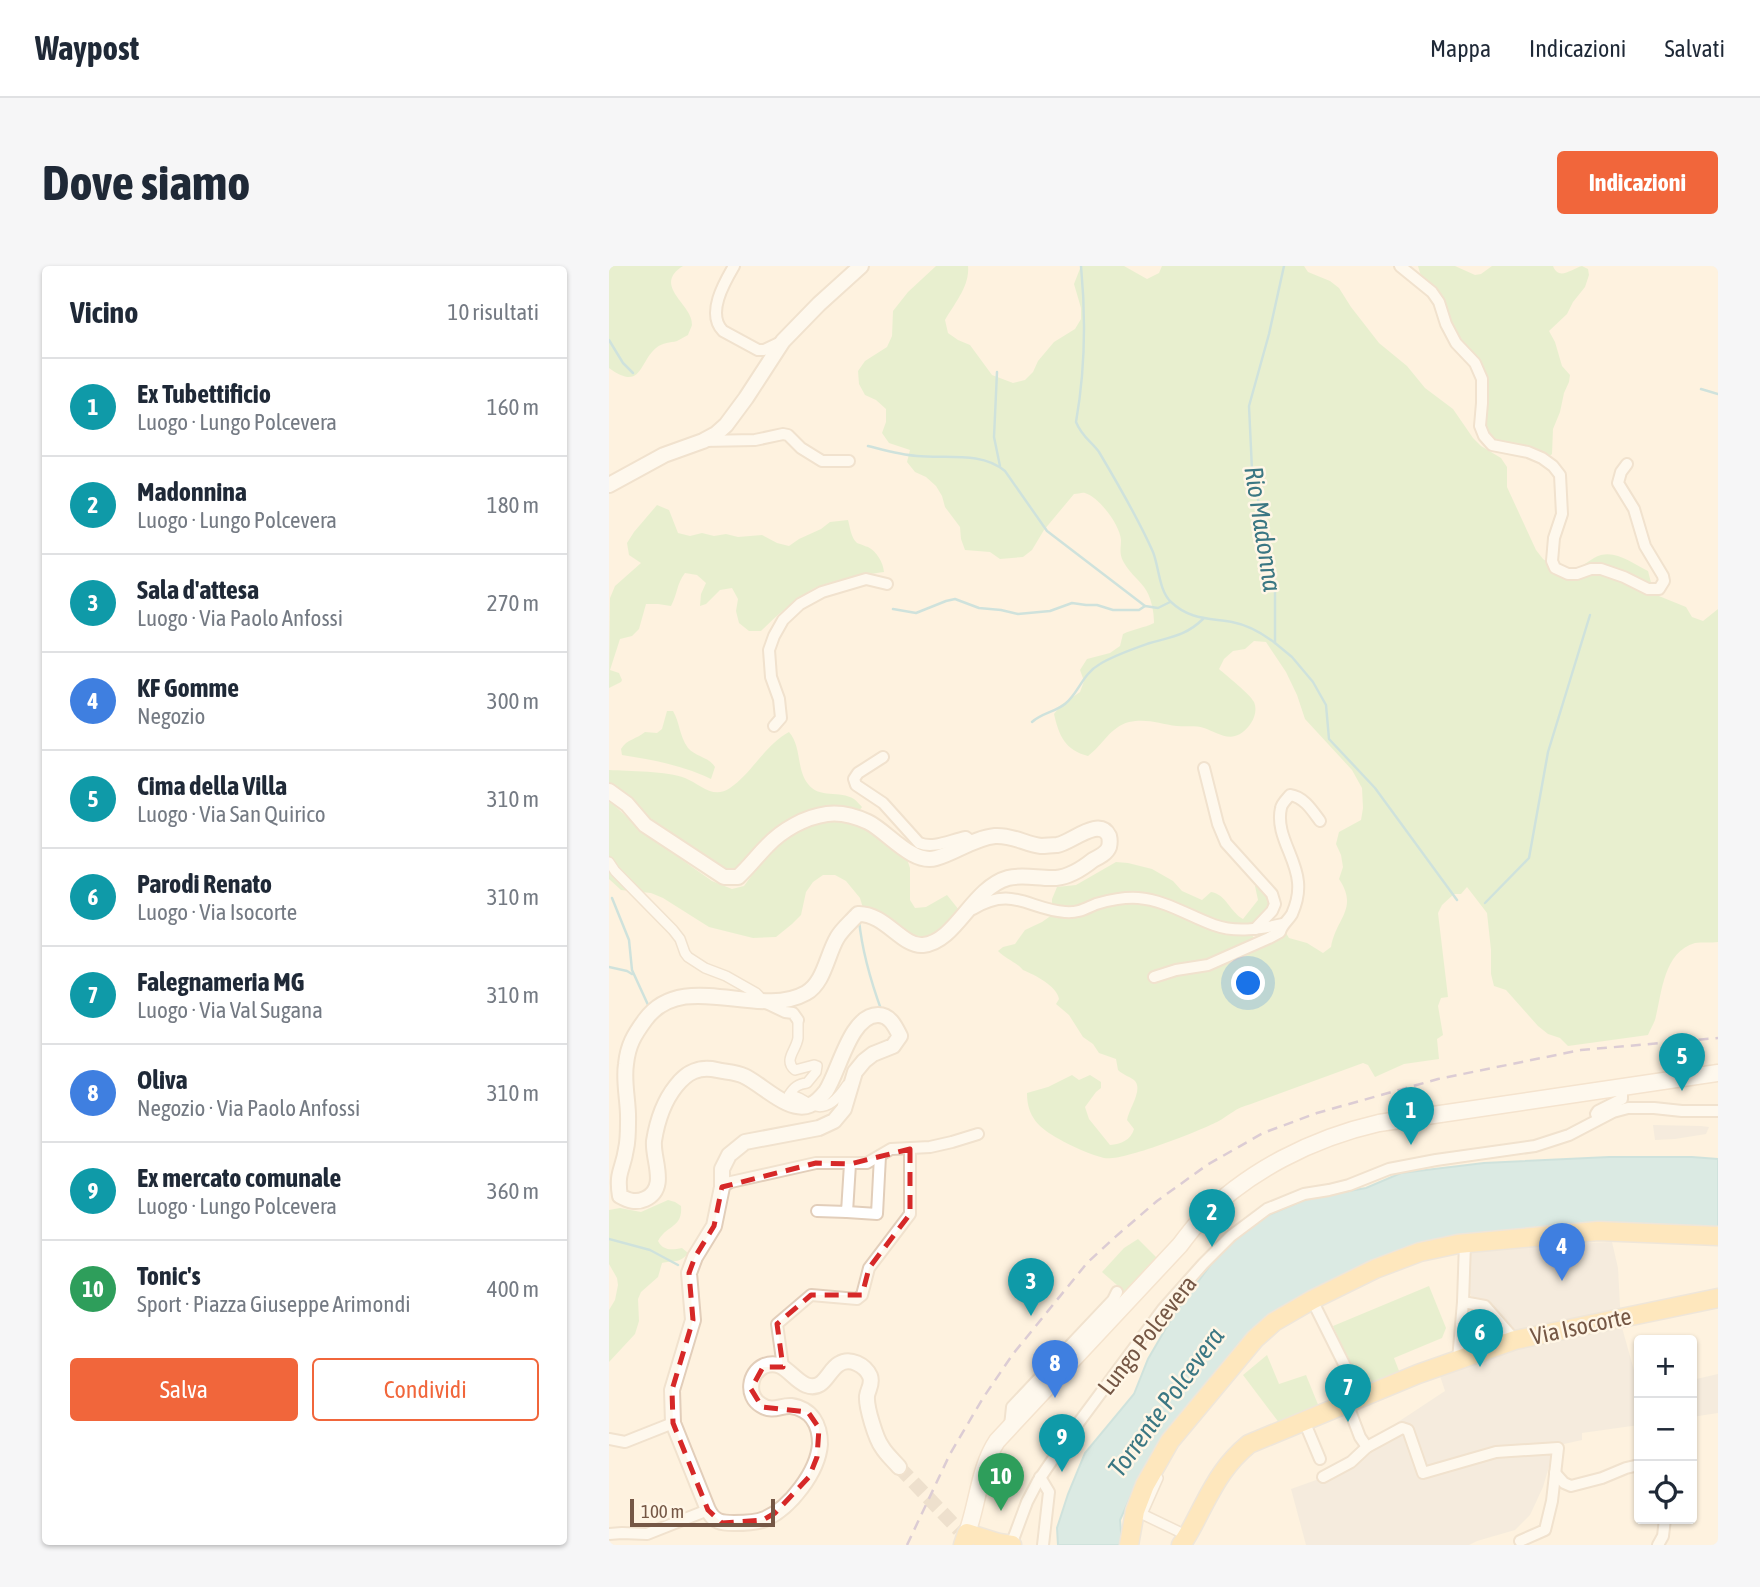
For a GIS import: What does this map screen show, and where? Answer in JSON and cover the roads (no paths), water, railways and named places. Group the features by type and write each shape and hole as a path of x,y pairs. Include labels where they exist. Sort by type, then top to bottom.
{"main road":[{"path":"1007,1545 963,1536 991,1451 1010,1426 1180,1245 1199,1221 1231,1193 1271,1166 1312,1144 1365,1126 1718,1073"},
{"path":"1129,1545 1135,1511 1145,1485 1170,1441 1255,1339 1275,1321 1312,1300 1375,1269 1420,1252 1465,1243 1598,1231 1718,1236"},
{"name":"Via Isocorte","path":"1184,1541 1221,1475 1236,1455 1249,1444 1347,1402 1515,1340 1718,1298"}],"street":[{"path":"734,266 717,304 718,326 758,350 783,341"},
{"path":"609,485 664,455 716,434 746,398 783,341 861,266"},
{"path":"1400,266 1432,292 1456,343 1475,362 1482,379 1480,426 1484,436 1492,446 1528,452 1542,458 1560,475 1562,513 1554,538 1552,561 1555,568 1568,574 1601,569 1648,589 1658,589 1664,582 1663,576 1644,546 1634,509 1618,483 1627,464"},
{"path":"703,441 755,440 783,434 821,461 849,461"},
{"path":"774,726 781,718 779,699 771,677 769,650 783,620 800,604 822,592 866,579 887,584"},
{"path":"883,757 858,773 854,779 856,785 883,803 919,843 934,846 966,837 974,843"},
{"path":"1204,768 1218,824 1226,844 1272,894 1275,904 1272,911 1255,929"},
{"path":"609,791 627,804 645,825 724,877 738,877 768,844 795,824 826,814 845,814 870,822 905,849 920,857 933,859 994,836 1016,838 1041,846 1062,844 1094,828 1103,830 1109,837 1107,851 1085,867 1058,878 1009,878 992,885 937,942 918,946 883,922 868,914 858,914 837,937 818,980 809,992 790,1000 761,1001 705,996 675,999 653,1009 632,1037 626,1065 628,1122 626,1151 619,1173 620,1196 638,1202 654,1192 658,1184 654,1146 656,1126 670,1095 691,1072 707,1068 743,1075 791,1105 806,1107 826,1105 837,1100 864,1061 893,1046 899,1035 894,1023 885,1016 874,1015 860,1023 824,1094 812,1105"},
{"path":"1154,977 1208,965 1280,932 1296,904 1298,883 1280,822 1281,806 1290,795 1298,796 1320,821"},
{"path":"609,862 673,930 688,957 755,993 761,1001 793,1013 798,1020 798,1040 789,1061 790,1066 795,1070 817,1066 816,1072 807,1083 799,1084 789,1095 799,1096 812,1105"},
{"path":"962,916 995,899 1020,899 1069,912 1086,910 1096,904 1110,901 1136,898 1153,901 1216,926 1234,930 1283,924"},
{"path":"855,1072 845,1109 834,1121 819,1128 745,1142 729,1155 722,1168 722,1187 714,1226 695,1257 689,1273 693,1320 672,1390 673,1423 710,1516 722,1523 763,1520 793,1498 809,1477 820,1447 819,1428 808,1412 790,1406 775,1409 762,1406 755,1400 751,1389 753,1377 762,1367 773,1364 783,1367 806,1385 817,1385 825,1381 838,1364 850,1361 861,1364 870,1376 868,1407 881,1446 899,1467"},
{"name":"Lungo Polcevera","path":"1596,1120 1598,1111 1622,1099 1622,1087"},
{"name":"Lungo Polcevera","path":"1007,1545 1014,1537 1039,1479 1163,1309 1231,1236 1267,1209 1304,1194 1349,1185 1389,1169 1551,1142 1613,1112 1628,1108 1718,1111"},
{"path":"722,1187 731,1182 816,1163 867,1163 891,1150 953,1142 978,1134"},
{"path":"783,1367 778,1324 811,1295 857,1299 862,1295 869,1268 910,1214 911,1149"},
{"path":"817,1211 877,1214 880,1156"},
{"path":"847,1212 850,1164"},
{"path":"1458,1360 1465,1243"},
{"path":"1010,1426 1012,1407 1117,1293"},
{"path":"1312,1300 1346,1368 1347,1402 1360,1437 1367,1447"},
{"path":"1463,1302 1485,1306 1515,1340"},
{"path":"1304,1421 1320,1458"},
{"path":"609,1439 625,1442 673,1423"},
{"path":"1323,1477 1351,1462 1367,1447 1402,1428 1408,1430 1423,1473 1496,1452 1558,1448 1552,1501 1545,1530 1520,1541"},
{"path":"1157,1463 1159,1475 1142,1514 1184,1541"},
{"path":"1555,1473 1571,1486 1634,1466"},
{"path":"1039,1479 1049,1492 1044,1545"},
{"path":"609,1534 647,1534 710,1516"},
{"path":"1658,1545 1663,1536 1664,1524"}],"water":[{"name":"Torrente Polcevera","path":"1609,1157 1718,1159 1718,1230 1432,1242 1321,1290 1263,1320 1242,1340 1164,1435 1140,1476 1120,1520 1122,1545 1058,1545 1057,1528 1085,1453 1134,1394 1148,1359 1176,1311 1212,1263 1234,1241 1266,1216 1309,1198 1366,1188 1401,1173 1484,1163"}],"waterway":[{"path":"1081,266 1084,344 1076,422 1078,427 1099,452 1134,514 1153,552 1162,585 1171,602 1193,615 1249,627 1275,643"},
{"name":"Rio Madonna","path":"1284,266 1249,406 1252,470 1275,582 1275,643 1292,657 1313,682 1326,705 1329,739 1375,788 1457,900"},
{"path":"609,340 623,363 633,373"},
{"path":"997,372 994,437 1000,466"},
{"path":"1701,389 1718,394"},
{"path":"868,446 928,457 974,458 996,465 1005,471 1047,531 1145,606 1158,608 1170,602"},
{"path":"893,609 916,613 955,599 979,608 1018,614 1050,611 1072,603 1097,605 1113,610 1139,610 1145,606"},
{"path":"1485,903 1529,858 1548,752 1590,615"},
{"path":"1032,722 1065,704 1089,673 1100,664 1131,650 1185,632 1203,619"},
{"path":"612,898 629,940 632,970 649,1007"},
{"path":"859,920 867,966 882,1012"},
{"path":"609,967 632,974"},
{"path":"609,1239 650,1250 678,1265"}],"tunnel":[{"path":"899,1467 959,1530"}],"railway":[{"path":"907,1545 950,1454 1013,1354 1087,1263 1157,1201 1207,1165 1263,1133 1317,1113 1438,1079 1581,1050 1718,1038"}],"place":[{"name":"Cima della Villa","path":"1682,1091"},
{"name":"Ex Tubettificio","path":"1411,1145"},
{"name":"Madonnina","path":"1212,1247"},
{"name":"KF Gomme","path":"1562,1281"},
{"name":"Sala d'attesa","path":"1031,1316"},
{"name":"Parodi Renato","path":"1480,1367"},
{"name":"Oliva","path":"1055,1398"},
{"name":"Falegnameria MG","path":"1348,1422"},
{"name":"Ex mercato comunale","path":"1062,1472"},
{"name":"Tonic's","path":"1001,1511"}]}
